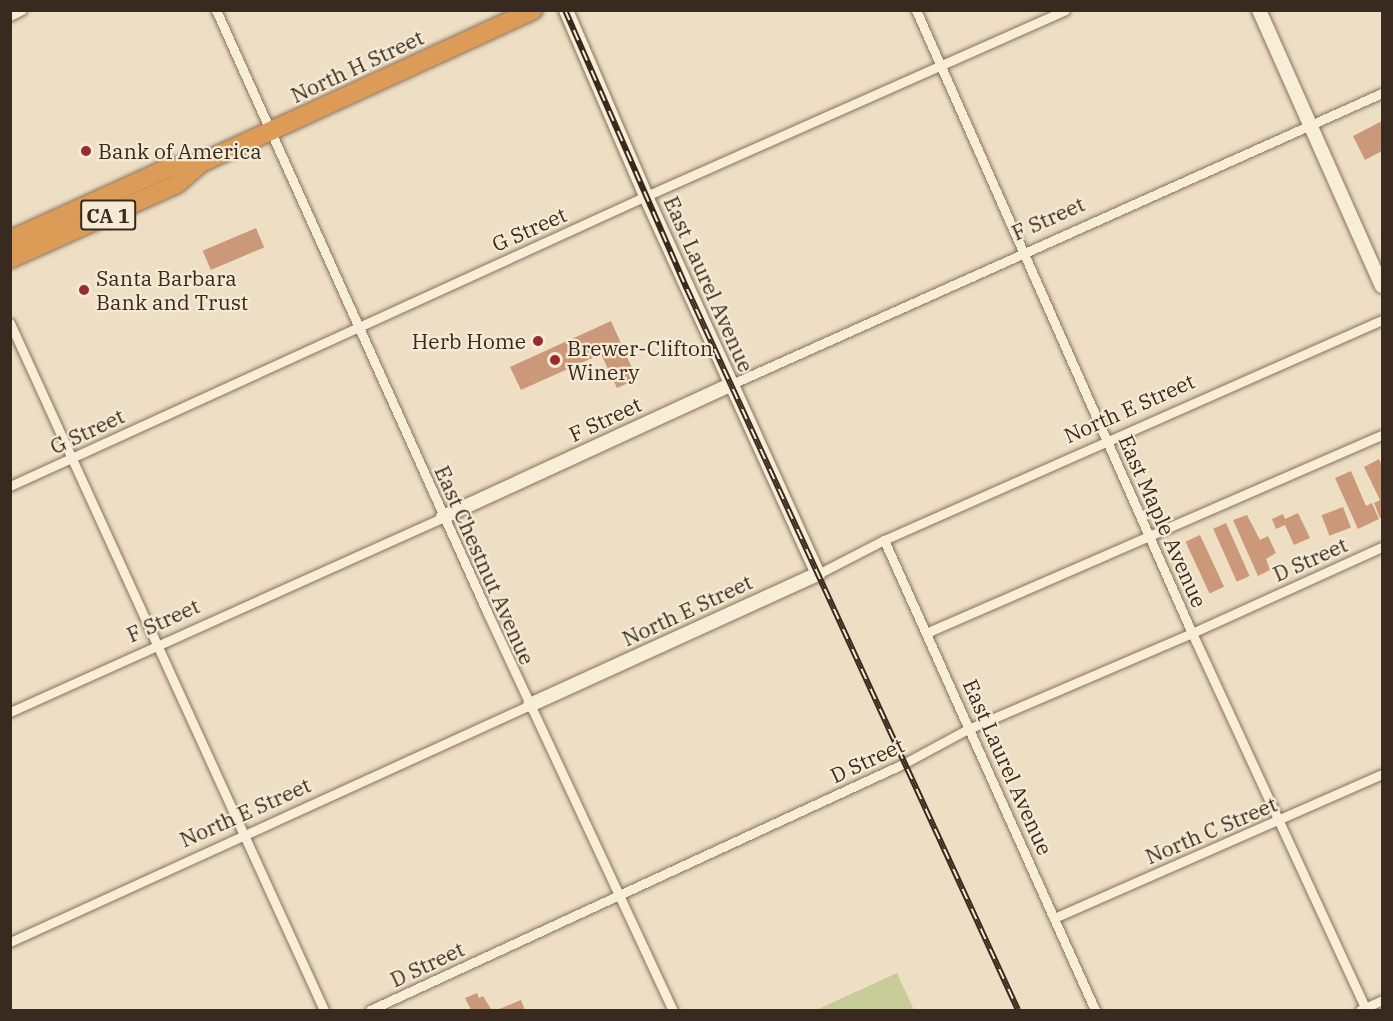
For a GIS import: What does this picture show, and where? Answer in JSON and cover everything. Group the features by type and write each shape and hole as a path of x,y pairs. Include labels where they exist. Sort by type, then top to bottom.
{"highway":[{"name":"North H Street","path":"10,260 177,184 201,164 533,10"},
{"name":"North H Street","path":"10,240 168,168 201,164"}],"street":[{"path":"10,16 22,10"},
{"name":"East Chestnut Avenue","path":"216,10 443,517 673,1011"},
{"name":"East Laurel Avenue","path":"566,10 646,196 818,574"},
{"name":"East Maple Avenue","path":"916,10 1151,536 1192,633 1364,1010"},
{"name":"G Street","path":"10,486 646,196 942,67 1065,10"},
{"path":"1259,10 1383,286"},
{"name":"F Street","path":"10,711 443,517 1024,251 1383,93"},
{"name":"North E Street","path":"10,942 818,574 884,540 1383,320"},
{"path":"10,323 159,645 243,837 324,1011"},
{"path":"926,633 1383,435"},
{"name":"East Laurel Avenue","path":"884,540 1095,1011"},
{"name":"D Street","path":"370,1011 904,763 968,729 1192,633 1383,547"},
{"name":"North C Street","path":"1054,918 1383,774"},
{"path":"1364,1010 1383,1000"}],"green space":[{"path":"897,973 914,1010 816,1010"}],"building":[{"path":"1382,121 1382,151 1365,160 1353,136"},
{"path":"256,228 264,247 211,270 203,251"},
{"name":"Brewer-Clifton Winery","path":"611,321 637,379 617,388 601,354 521,390 510,367"},
{"path":"1379,459 1382,466 1382,517 1380,518 1374,503 1380,500 1364,467"},
{"path":"1351,471 1366,506 1372,503 1379,519 1358,529 1335,478"},
{"path":"1343,507 1351,528 1329,536 1322,515"},
{"path":"1298,513 1310,538 1294,545 1285,525 1276,529 1272,519 1283,514 1285,519"},
{"path":"1247,515 1260,540 1268,536 1276,553 1266,559 1270,570 1258,576 1233,520"},
{"path":"1226,523 1250,576 1237,582 1213,529"},
{"path":"1200,535 1224,587 1210,593 1185,542"},
{"path":"477,993 479,998 483,996 491,1009 471,1010 465,998"},
{"path":"521,1000 525,1010 497,1010"}],"railway":[{"path":"565,10 687,289 1018,1010"}],"place":[{"name":"Bank of America","path":"86,151"},
{"name":"Santa Barbara Bank and Trust","path":"84,290"},
{"name":"Herb Home","path":"538,341"},
{"name":"Brewer-Clifton Winery","path":"555,360"}]}
